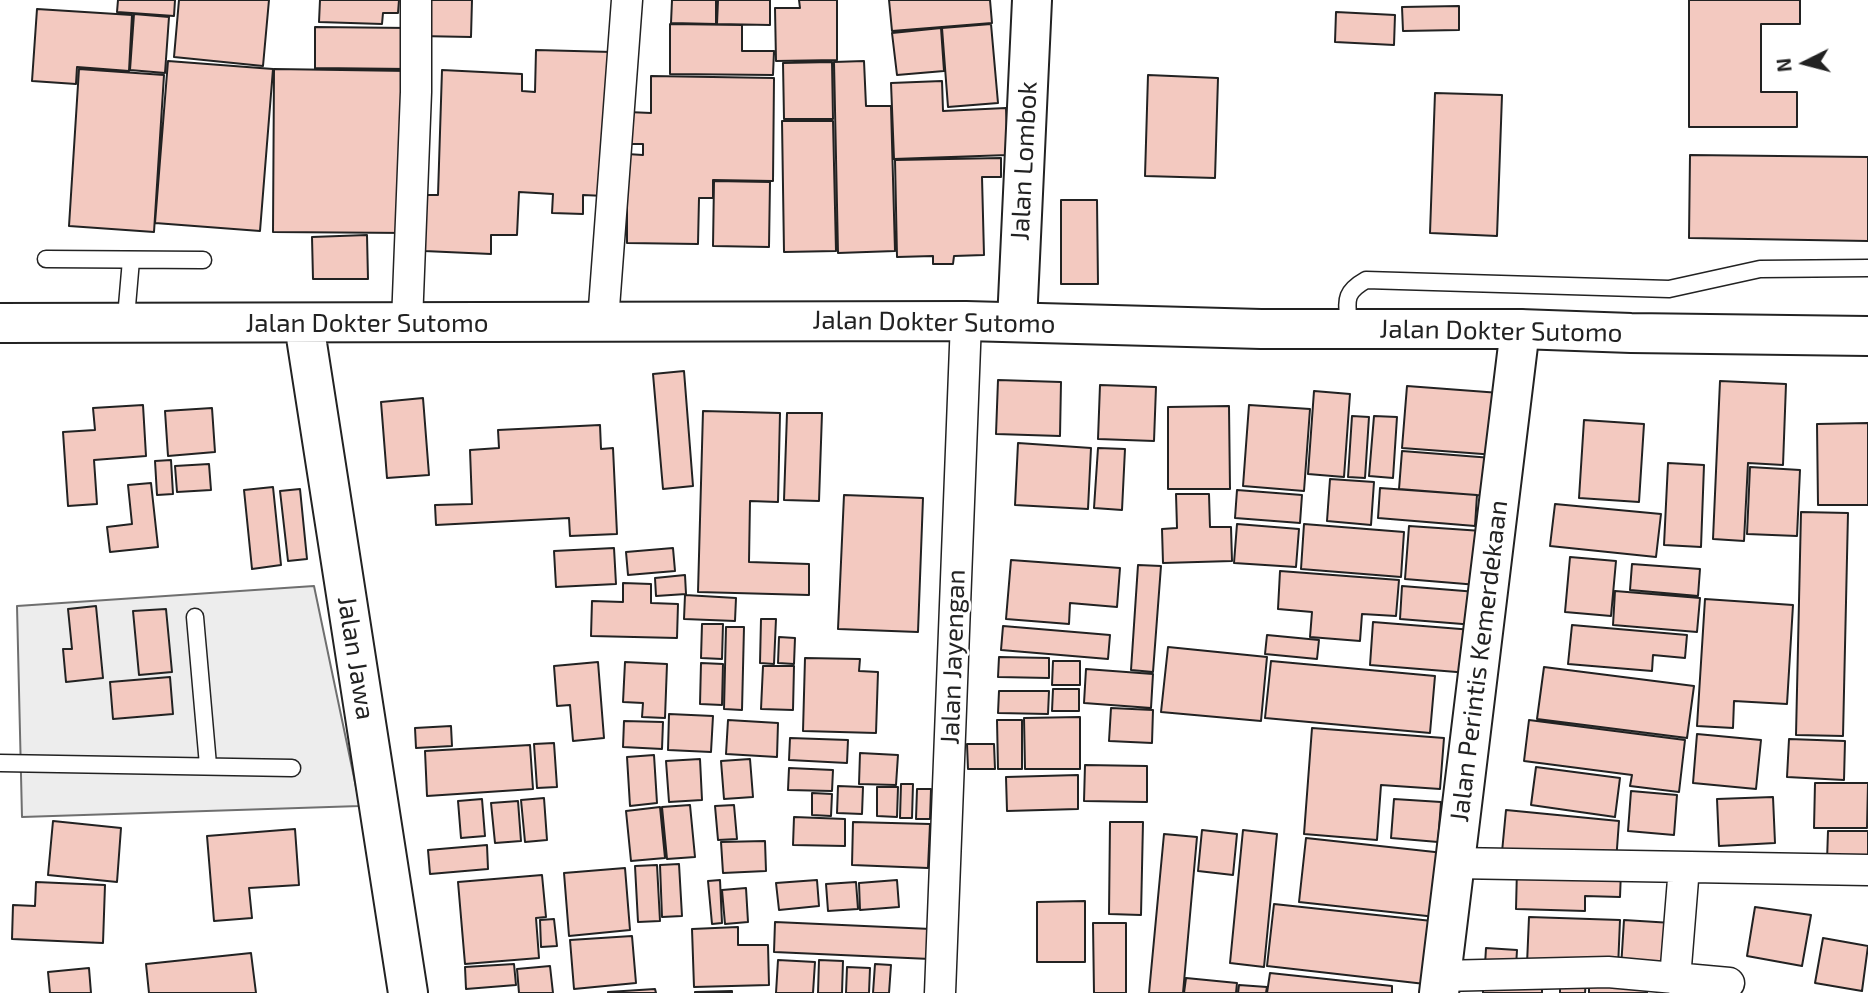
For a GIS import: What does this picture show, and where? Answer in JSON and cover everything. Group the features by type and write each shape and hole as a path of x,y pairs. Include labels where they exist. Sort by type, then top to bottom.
{"main road":[{"name":"Jalan Lombok","path":"1017,322 1032,0"},
{"name":"Jalan Dokter Sutomo","path":"0,323 966,321 1261,330 1520,329 1868,337"},
{"name":"Jalan Jawa","path":"304,324 408,993"},
{"name":"Jalan Perintis Kemerdekaan","path":"1440,984 1520,329"}],"street":[{"path":"407,322 416,0"},
{"path":"603,321 627,0"},
{"name":"Jalan Jayengan","path":"940,993 966,321"},
{"path":"1454,863 1868,870"},
{"path":"1675,979 1684,867"},
{"path":"1440,984 1608,972 1730,982"}],"lane":[{"path":"46,260 203,260"},
{"path":"129,323 127,306 131,260"},
{"path":"1349,329 1348,294 1366,279 1669,289 1760,269 1868,268"},
{"path":"195,617 208,765"},
{"path":"0,763 292,768"}],"shaded area":[{"path":"314,586 360,806 22,817 17,606"}],"building":[{"path":"118,0 175,0 174,16 117,12"},
{"path":"179,0 269,0 263,66 174,57"},
{"path":"320,0 399,0 398,13 383,13 382,24 319,22"},
{"path":"420,0 472,0 471,37 419,36"},
{"path":"672,0 716,0 716,24 671,23"},
{"path":"718,0 770,0 770,25 717,24"},
{"path":"799,0 837,0 837,60 776,61 775,8 800,8"},
{"path":"889,0 990,0 992,23 892,31"},
{"path":"1689,0 1800,0 1800,24 1761,24 1761,92 1797,92 1797,127 1689,127"},
{"path":"1459,6 1459,30 1403,31 1402,7"},
{"path":"37,9 132,15 129,71 77,67 76,84 32,81"},
{"path":"1336,12 1395,15 1394,45 1335,42"},
{"path":"134,14 169,17 165,73 130,70"},
{"path":"670,24 742,25 742,51 774,51 773,75 670,74"},
{"path":"991,24 998,103 948,107 942,28"},
{"path":"315,27 409,28 409,69 315,68"},
{"path":"941,28 944,71 897,75 892,33"},
{"path":"536,50 612,52 605,196 583,195 583,214 552,213 553,194 519,192 517,235 491,235 491,254 424,251 426,195 438,195 442,70 522,74 522,91 535,92"},
{"path":"168,61 273,69 260,231 155,223"},
{"path":"864,61 866,106 891,106 895,251 838,253 834,62"},
{"path":"832,62 833,119 784,119 783,63"},
{"path":"79,69 164,75 154,232 69,226"},
{"path":"274,69 409,71 408,233 273,232"},
{"path":"1148,75 1218,78 1215,178 1145,176"},
{"path":"651,76 774,78 773,181 713,180 713,198 699,198 698,244 627,243 627,154 643,155 643,144 628,144 628,112 651,113"},
{"path":"942,81 943,111 1006,108 1008,155 894,159 891,83"},
{"path":"1435,93 1502,95 1497,236 1430,233"},
{"path":"782,121 833,121 836,251 784,252"},
{"path":"1690,155 1868,157 1868,241 1689,238"},
{"path":"1001,158 1001,177 982,177 984,255 954,256 953,264 933,264 933,256 897,257 895,160"},
{"path":"714,181 770,182 769,247 713,246"},
{"path":"1061,200 1097,200 1098,284 1061,284"},
{"path":"367,235 368,279 313,279 312,237"},
{"path":"684,371 693,486 663,489 653,374"},
{"path":"998,380 1061,382 1060,436 996,434"},
{"path":"1720,381 1786,384 1783,465 1748,463 1744,541 1713,539"},
{"path":"1100,385 1156,387 1154,441 1098,439"},
{"path":"1407,386 1500,393 1496,455 1402,448"},
{"path":"1314,391 1350,394 1344,477 1308,474"},
{"path":"423,398 429,475 387,478 381,402"},
{"path":"143,405 146,456 94,460 97,504 68,506 63,432 95,430 93,408"},
{"path":"1249,405 1310,409 1304,491 1243,486"},
{"path":"1229,406 1230,489 1168,489 1168,407"},
{"path":"212,408 215,452 168,456 165,411"},
{"path":"703,411 780,413 778,502 750,501 749,562 809,564 809,595 698,592"},
{"path":"787,413 822,413 819,501 784,500"},
{"path":"1352,416 1369,417 1365,478 1348,477"},
{"path":"1374,416 1397,417 1393,478 1369,476"},
{"path":"1584,420 1644,424 1639,502 1579,498"},
{"path":"1868,423 1868,505 1818,505 1817,424"},
{"path":"600,425 601,449 613,448 617,534 570,536 569,518 436,525 435,505 472,504 470,450 499,448 498,430"},
{"path":"1018,443 1091,448 1088,509 1015,505"},
{"path":"1098,448 1125,449 1122,510 1094,508"},
{"path":"1402,451 1492,458 1489,496 1399,489"},
{"path":"171,460 173,494 157,495 155,461"},
{"path":"1668,463 1704,465 1701,547 1664,545"},
{"path":"209,464 211,490 177,492 175,466"},
{"path":"1750,467 1800,470 1797,536 1747,534"},
{"path":"1330,479 1374,482 1371,525 1327,521"},
{"path":"151,483 158,547 110,552 107,527 132,524 128,485"},
{"path":"273,487 281,565 252,569 244,490"},
{"path":"1380,488 1477,495 1475,526 1378,518"},
{"path":"300,489 307,559 288,561 280,491"},
{"path":"1237,490 1302,495 1300,523 1235,518"},
{"path":"1176,494 1209,494 1210,527 1231,527 1232,561 1163,563 1162,529 1177,528"},
{"path":"844,495 923,498 918,632 838,629"},
{"path":"1555,504 1661,514 1656,557 1550,546"},
{"path":"1801,512 1848,513 1843,736 1796,735"},
{"path":"1237,524 1299,529 1296,567 1234,563"},
{"path":"1304,524 1404,532 1401,577 1301,569"},
{"path":"1409,526 1482,531 1478,585 1405,579"},
{"path":"614,548 616,584 556,587 554,551"},
{"path":"673,548 675,571 628,575 626,552"},
{"path":"1570,557 1616,561 1611,616 1565,612"},
{"path":"1011,560 1120,568 1117,607 1070,603 1069,624 1006,619"},
{"path":"1632,564 1700,569 1698,596 1630,590"},
{"path":"1138,565 1161,566 1153,672 1131,670"},
{"path":"1280,571 1399,580 1396,616 1362,614 1360,641 1310,637 1312,612 1278,609"},
{"path":"685,575 686,594 656,596 655,578"},
{"path":"623,583 651,584 651,603 678,604 677,638 591,636 592,601 623,602"},
{"path":"1402,586 1477,592 1475,625 1400,619"},
{"path":"1615,591 1700,598 1697,632 1613,625"},
{"path":"685,595 736,598 735,621 684,619"},
{"path":"1705,599 1793,605 1787,704 1734,701 1733,728 1697,726"},
{"path":"96,606 103,678 66,682 63,649 72,649 68,609"},
{"path":"166,609 172,672 139,675 133,611"},
{"path":"761,619 776,619 774,664 760,663"},
{"path":"1373,622 1473,630 1469,673 1370,665"},
{"path":"702,624 723,624 722,659 701,658"},
{"path":"1572,625 1687,635 1685,658 1653,655 1652,671 1568,664"},
{"path":"1003,626 1110,635 1108,659 1001,650"},
{"path":"726,627 744,627 742,710 724,709"},
{"path":"1267,635 1319,640 1317,659 1265,654"},
{"path":"779,637 795,638 794,664 778,663"},
{"path":"1168,647 1267,657 1261,721 1161,712"},
{"path":"999,657 1049,658 1049,678 998,677"},
{"path":"805,658 860,659 859,671 878,672 876,733 803,731"},
{"path":"1053,661 1080,661 1080,685 1052,685"},
{"path":"1271,661 1435,676 1430,733 1265,718"},
{"path":"598,662 604,738 573,741 570,705 557,706 554,666"},
{"path":"625,662 667,664 665,718 642,717 643,703 623,702"},
{"path":"701,663 723,664 722,705 700,704"},
{"path":"763,666 794,666 793,710 761,709"},
{"path":"1544,667 1694,686 1687,738 1537,719"},
{"path":"1086,669 1153,674 1151,708 1084,703"},
{"path":"170,677 173,714 113,719 110,682"},
{"path":"1053,689 1079,689 1079,711 1052,711"},
{"path":"999,691 1049,691 1048,714 998,713"},
{"path":"1111,708 1153,710 1152,743 1109,741"},
{"path":"669,714 713,716 711,752 668,750"},
{"path":"1080,717 1080,769 1025,769 1024,718"},
{"path":"728,720 778,723 777,757 726,754"},
{"path":"997,720 1022,720 1022,769 998,769"},
{"path":"1529,720 1685,740 1679,792 1630,786 1632,775 1524,761"},
{"path":"624,721 663,722 662,749 623,747"},
{"path":"451,726 452,746 416,748 415,728"},
{"path":"1312,728 1444,738 1440,789 1381,785 1377,840 1304,834"},
{"path":"1697,734 1761,740 1756,789 1693,783"},
{"path":"790,738 848,740 847,763 789,760"},
{"path":"1789,739 1845,741 1844,780 1787,777"},
{"path":"554,743 557,787 537,788 534,744"},
{"path":"967,744 994,744 995,769 968,769"},
{"path":"530,745 533,789 427,796 425,751"},
{"path":"860,753 898,755 896,785 859,784"},
{"path":"654,755 657,803 630,806 627,757"},
{"path":"700,759 702,800 669,802 666,761"},
{"path":"750,759 753,797 724,799 721,761"},
{"path":"1085,765 1147,766 1147,802 1084,801"},
{"path":"1536,767 1620,778 1615,817 1531,805"},
{"path":"789,768 833,770 832,791 788,790"},
{"path":"1078,775 1078,809 1007,811 1006,777"},
{"path":"1815,783 1868,783 1867,828 1814,828"},
{"path":"901,784 913,784 912,818 900,818"},
{"path":"838,786 863,787 862,814 837,813"},
{"path":"877,787 898,787 897,817 877,816"},
{"path":"917,789 931,789 930,819 916,819"},
{"path":"1631,791 1677,795 1674,835 1628,831"},
{"path":"812,793 832,794 831,816 812,815"},
{"path":"1773,797 1775,843 1719,846 1717,799"},
{"path":"544,798 547,840 525,842 521,800"},
{"path":"482,799 485,836 461,838 458,801"},
{"path":"1394,799 1441,802 1438,842 1391,838"},
{"path":"518,801 521,841 495,843 491,803"},
{"path":"690,805 695,857 667,859 662,807"},
{"path":"734,805 737,839 718,840 715,806"},
{"path":"660,807 665,858 631,861 626,811"},
{"path":"1506,810 1619,821 1616,862 1502,852"},
{"path":"794,817 845,819 845,846 793,845"},
{"path":"53,821 121,828 117,882 48,875"},
{"path":"853,822 930,824 928,868 852,865"},
{"path":"1110,822 1143,822 1141,915 1109,914"},
{"path":"295,829 299,885 249,888 252,918 214,921 207,836"},
{"path":"1202,830 1237,834 1233,875 1198,871"},
{"path":"1243,830 1277,834 1264,967 1230,963"},
{"path":"1828,831 1868,831 1868,861 1827,861"},
{"path":"1164,834 1197,837 1183,993 1149,993"},
{"path":"1306,838 1444,853 1436,917 1299,902"},
{"path":"765,841 766,871 723,873 721,842"},
{"path":"487,845 488,869 430,874 428,850"},
{"path":"679,864 682,916 662,917 660,865"},
{"path":"657,865 660,921 638,922 635,866"},
{"path":"625,868 630,930 569,936 564,873"},
{"path":"1517,868 1621,871 1620,897 1585,896 1585,911 1516,909"},
{"path":"542,875 546,917 536,918 539,958 465,964 458,882"},
{"path":"720,880 722,923 712,924 708,881"},
{"path":"817,880 819,906 779,910 776,883"},
{"path":"897,880 899,907 860,910 859,883"},
{"path":"36,882 105,885 103,943 12,939 13,905 35,906"},
{"path":"856,882 858,909 828,911 826,884"},
{"path":"746,888 748,922 725,924 722,890"},
{"path":"1085,901 1085,962 1037,962 1037,902"},
{"path":"1274,904 1432,921 1425,984 1267,966"},
{"path":"1755,907 1811,915 1802,966 1747,956"},
{"path":"1529,917 1620,920 1618,968 1527,964"},
{"path":"554,919 557,946 541,947 540,920"},
{"path":"1624,920 1688,924 1685,971 1621,968"},
{"path":"775,922 931,929 930,959 774,952"},
{"path":"1093,923 1126,923 1126,993 1094,993"},
{"path":"738,927 738,945 768,945 769,985 694,987 692,929"},
{"path":"632,936 636,983 574,989 570,940"},
{"path":"1823,938 1868,946 1862,991 1815,983"},
{"path":"1486,948 1517,950 1516,967 1485,965"},
{"path":"251,953 256,993 149,993 146,964"},
{"path":"778,960 815,962 813,993 776,993"},
{"path":"819,960 843,961 842,993 818,993"},
{"path":"514,964 516,985 466,989 465,967"},
{"path":"875,964 891,965 889,993 873,993"},
{"path":"550,966 553,993 519,993 517,969"},
{"path":"847,967 870,968 869,993 846,993"},
{"path":"89,968 91,993 50,993 48,972"},
{"path":"1270,973 1392,986 1392,993 1267,993"},
{"path":"1483,975 1542,976 1542,993 1483,993"},
{"path":"1186,978 1237,983 1236,993 1184,993"},
{"path":"1560,978 1586,979 1585,993 1560,993"},
{"path":"1589,980 1647,981 1647,993 1589,993"},
{"path":"1239,985 1267,987 1266,993 1238,993"},
{"path":"655,989 656,993 608,993 608,992"},
{"path":"695,992 732,993 695,993"}]}
